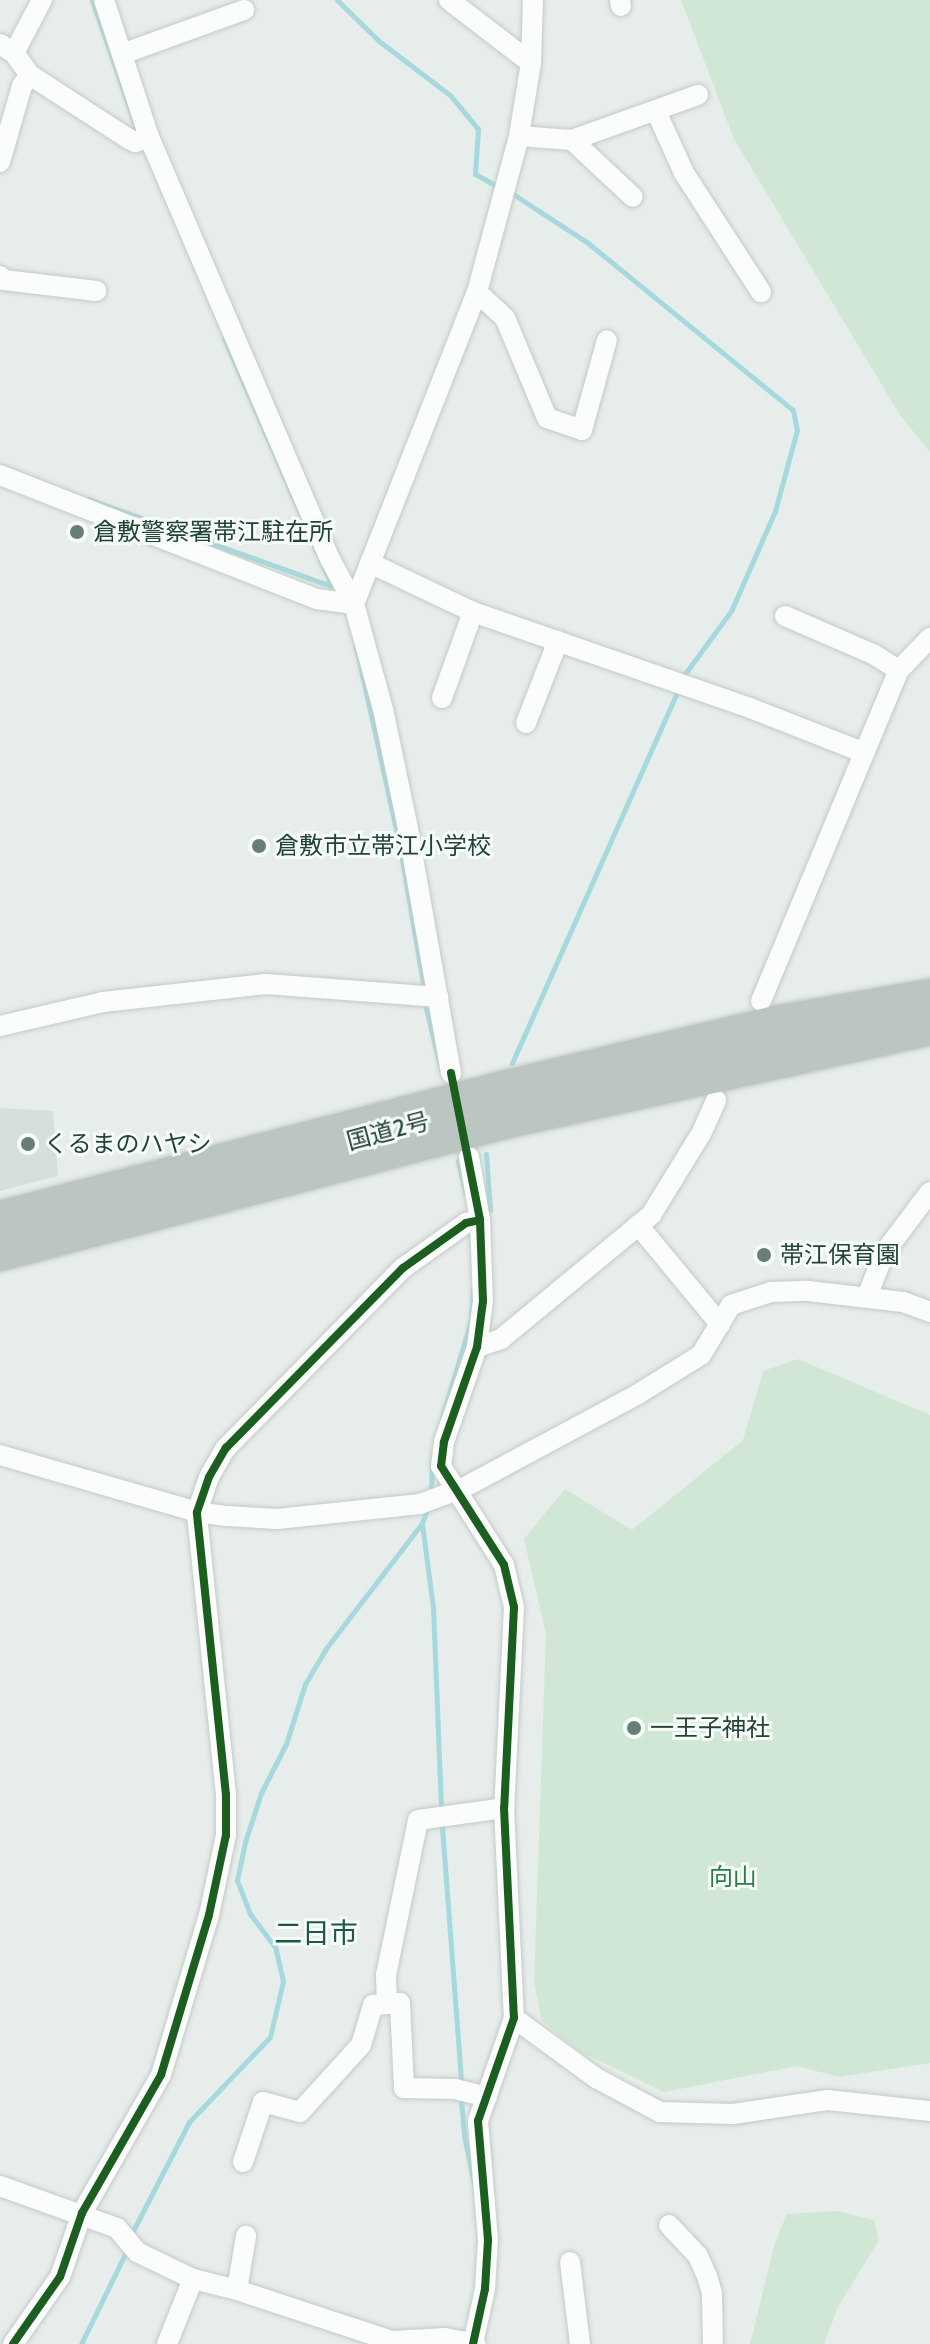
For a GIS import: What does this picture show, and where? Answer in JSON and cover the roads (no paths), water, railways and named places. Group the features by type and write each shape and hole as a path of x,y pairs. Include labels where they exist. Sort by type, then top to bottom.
{"highway":[{"name":"国道2号","path":"0,1219 511,1087 775,1024 930,997"},
{"name":"国道2号","path":"0,1253 508,1120 930,1027"}],"street":[{"path":"42,0 7,49 30,75 143,139"},
{"path":"104,0 122,54 143,139 330,559 354,604 383,709 451,1073"},
{"path":"449,0 531,63"},
{"path":"354,604 477,292 519,136 531,63 533,0"},
{"path":"122,54 244,10"},
{"path":"0,162 22,86 30,75"},
{"path":"519,136 572,140 698,95"},
{"path":"656,111 684,173 761,292"},
{"path":"572,140 633,197"},
{"path":"0,276 4,280 96,291"},
{"path":"477,292 505,318 547,418 582,430 607,340"},
{"path":"0,475 317,599 354,604"},
{"path":"370,563 473,612 865,753"},
{"path":"442,698 473,612"},
{"path":"785,616 873,654 899,670"},
{"path":"761,1001 899,670 930,638"},
{"path":"526,723 558,641"},
{"path":"0,1026 103,1002 266,984 439,997"},
{"path":"477,1347 501,1339 651,1215 702,1132 716,1100"},
{"path":"0,2186 117,2228 137,2252 193,2279 237,2290 391,2342 445,2338 474,2344 486,2277 487,2204 477,2137 514,2018 504,1808 513,1619 511,1585 493,1547 454,1491 441,1466 441,1454 477,1347 483,1301 480,1220 469,1157"},
{"path":"867,1297 884,1253 930,1192"},
{"path":"13,2344 60,2277 82,2213 161,2075 209,1915 226,1835 221,1731 197,1512 209,1477 226,1448 403,1268 466,1223 480,1220"},
{"path":"638,1225 720,1324"},
{"path":"0,1455 197,1512 277,1519 420,1504 454,1491 638,1394 701,1355 731,1305 771,1292 808,1291 903,1302 930,1312"},
{"path":"387,2004 386,1975 418,1820 504,1808"},
{"path":"243,2162 263,2102 300,2112 361,2045 373,2005 400,2003 404,2088 454,2089 487,2097"},
{"path":"514,2018 596,2078 660,2112 733,2114 828,2100 930,2111"},
{"path":"669,2225 698,2256 707,2276 714,2313 713,2344"},
{"path":"237,2290 246,2236"},
{"path":"570,2262 580,2344"},
{"path":"167,2344 193,2279"}],"waterway":[{"path":"92,0 138,133"},
{"path":"337,0 379,41 450,95 478,129 475,174 500,188"},
{"path":"510,192 588,243 793,410 797,430 775,511 731,611 684,675"},
{"path":"224,338 332,586"},
{"path":"88,499 331,586"},
{"path":"356,647 400,847 423,983"},
{"path":"512,1063 676,694"},
{"path":"426,1008 439,1062"},
{"path":"486,1154 490,1210"},
{"path":"458,1161 465,1192"},
{"path":"442,1418 471,1320 473,1289"},
{"path":"431,1490 432,1463"},
{"path":"134,2229 189,2122 270,2037 283,1981 275,1947 250,1914 237,1880 245,1842 261,1793 286,1744 305,1684 327,1647 422,1523 426,1512"},
{"path":"422,1524 433,1608 441,1811"},
{"path":"442,1827 461,2081"},
{"path":"461,2100 464,2136 474,2184"},
{"path":"81,2344 126,2252"}],"place":[{"name":"倉敷警察署帯江駐在所","path":"77,532"},
{"name":"倉敷市立帯江小学校","path":"259,846"},
{"name":"くるまのハヤシ","path":"28,1144"},
{"name":"帯江保育園","path":"764,1255"},
{"name":"一王子神社","path":"634,1728"}],"district":[{"name":"二日市","path":"316,1933"}],"park label":[{"name":"向山","path":"733,1877"}]}
